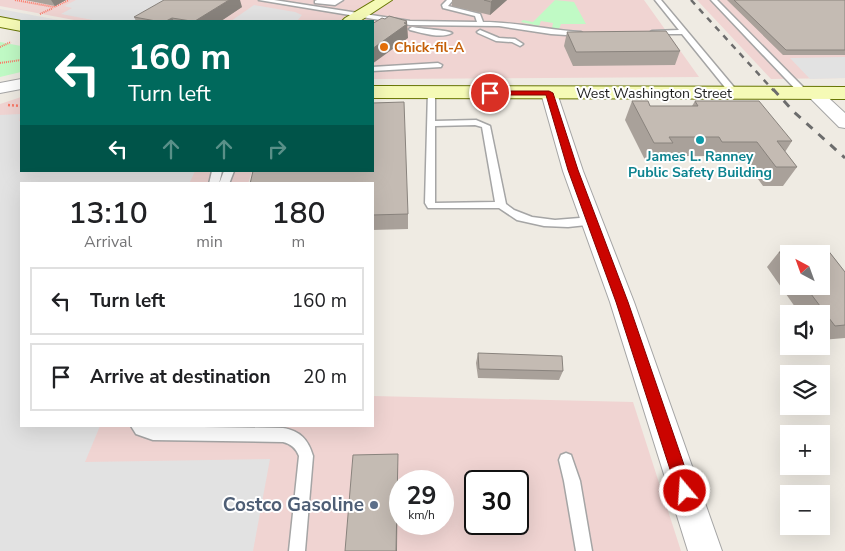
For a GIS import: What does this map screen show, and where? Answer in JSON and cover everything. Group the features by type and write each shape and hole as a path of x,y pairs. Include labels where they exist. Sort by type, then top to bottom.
{"street":[{"path":"356,18 385,0"},
{"path":"0,22 20,26"},
{"path":"0,88 20,84"},
{"name":"West Washington Street","path":"374,92 845,93"},
{"path":"549,93 573,170 622,302 705,551"},
{"path":"809,93 845,122"}],"lane":[{"path":"262,0 356,18 480,28 510,26 561,33 592,33"},
{"path":"311,0 327,4 336,3 340,0"},
{"path":"450,0 445,4 445,7 478,16 480,28 498,40 513,40 520,44"},
{"path":"658,0 735,94"},
{"path":"714,0 809,93"},
{"path":"387,27 426,32 449,31"},
{"path":"643,33 684,32"},
{"path":"374,69 438,66"},
{"path":"431,93 430,203 432,206 501,205"},
{"path":"432,124 476,122 486,126 501,205 510,214 527,221 564,224 592,221"},
{"path":"139,427 153,433 283,435 295,438 302,446 306,456 297,551"},
{"path":"566,460 572,481 584,551"}],"path":[{"path":"15,0 54,7"},
{"path":"40,14 69,0"},
{"path":"0,47 12,42"},
{"path":"0,63 20,60"}],"shaded area":[{"path":"0,0 644,0 699,77 374,79 374,20 74,20 0,6"},
{"path":"76,0 187,0 152,20 93,20 61,14 72,8 64,6"},
{"path":"697,0 845,0 845,78 771,79"},
{"path":"254,5 295,12 302,15 298,20 232,20"},
{"path":"0,9 59,20 20,20 20,22 0,18"},
{"path":"845,57 845,78 810,79 790,58"},
{"path":"20,97 20,172 252,172 249,182 20,182 20,427 374,427 374,396 633,402 681,551 0,551 0,104"},
{"path":"20,114 20,172 195,172 190,182 20,182 20,427 100,427 85,462 270,459 253,551 0,551 0,115"}],"green space":[{"path":"555,0 574,2 586,24 561,24 559,29 552,28 553,23 541,21 539,26 521,22 523,20 533,22"},
{"path":"0,42 20,46 20,72 0,77"}],"building":[{"path":"164,0 229,0 197,20 172,18 168,20 150,20 134,17"},
{"path":"734,0 845,0 845,50 786,50"},
{"path":"389,16 407,21 404,23 407,24 374,48 374,23 382,18 385,19"},
{"path":"666,31 680,51 576,52 567,32"},
{"path":"632,101 648,101 650,106 698,106 695,101 759,101 792,141 777,141 797,167 776,167 757,142 722,142 719,137 669,137 673,143 654,143"},
{"path":"404,102 408,214 374,215 374,182 250,182 253,172 374,172 374,103"},
{"path":"830,253 845,272 845,325 835,326 830,319 830,305 819,305 812,295 830,295"},
{"path":"478,353 562,356 563,371 479,369"},
{"name":"Costco Gasoline","path":"398,454 398,470 389,470 389,535 396,535 396,551 345,551 353,455"}],"railway":[{"path":"691,0 774,91"},
{"path":"773,89 794,112 845,158"}],"place":[{"name":"Chick-fil-A","path":"384,47"},
{"name":"James L. Ranney Public Safety Building","path":"700,140"},
{"name":"Costco Gasoline","path":"374,505"}],"route":[{"path":"490,93 549,93 573,170 622,302 685,491"}]}
